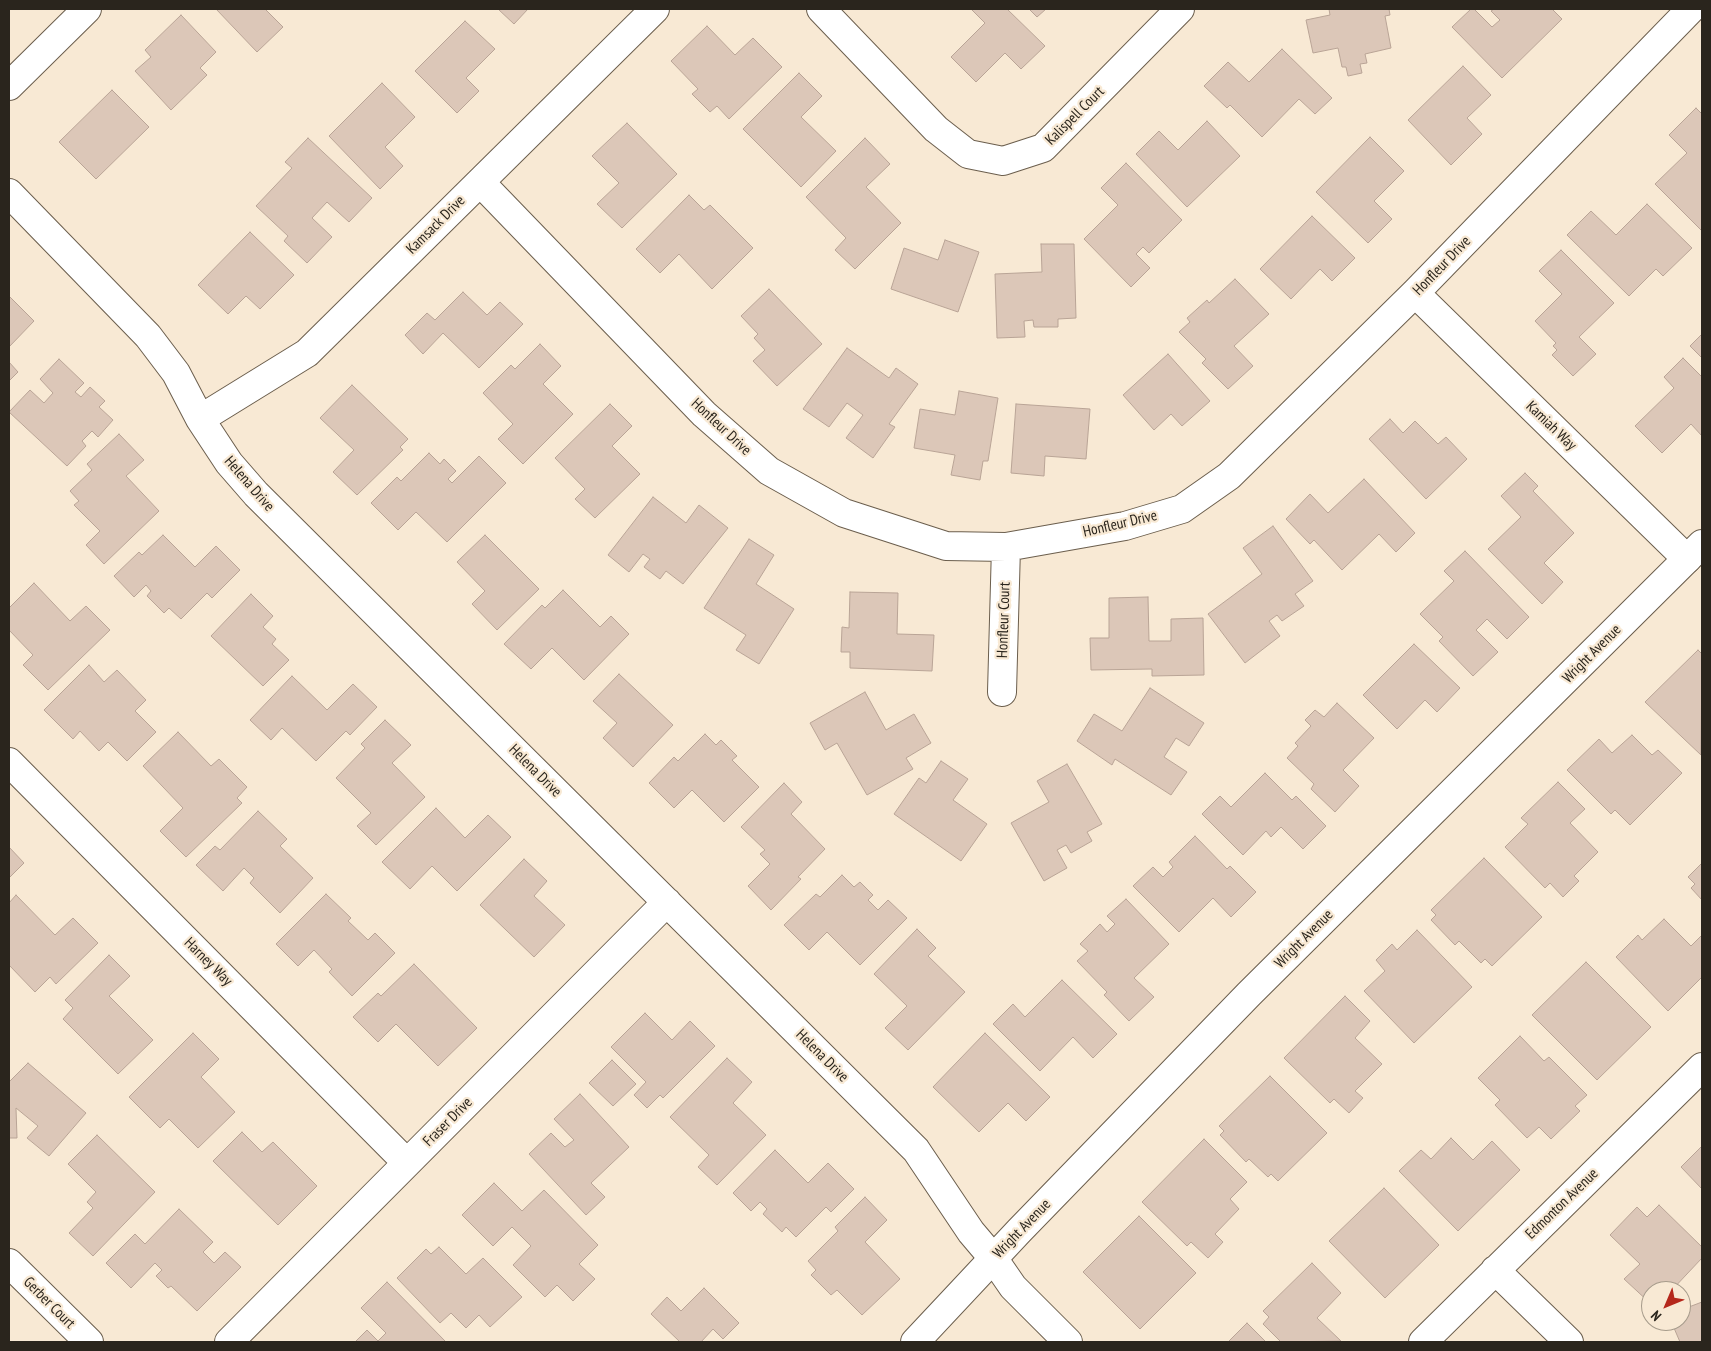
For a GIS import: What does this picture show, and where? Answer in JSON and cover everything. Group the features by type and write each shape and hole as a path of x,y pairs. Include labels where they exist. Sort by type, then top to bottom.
{"street":[{"path":"9,86 86,9"},
{"name":"Kamsack Drive","path":"200,419 307,354 655,9"},
{"name":"Kalispell Court","path":"821,9 936,129 968,154 1003,162 1043,148 1180,9"},
{"name":"Honfleur Drive","path":"480,182 704,414 769,471 844,513 946,546 1006,547 1124,526 1182,509 1229,476 1415,293 1691,9"},
{"name":"Helena Drive","path":"9,193 148,336 176,373 200,419 229,463 256,494 916,1150 971,1232 993,1258 1013,1287 1068,1342"},
{"name":"Kamiah Way","path":"1415,293 1695,552"},
{"name":"Honfleur Court","path":"1002,692 1006,547"},
{"name":"Wright Avenue","path":"915,1342 993,1258 1249,994 1695,552"},
{"name":"Harney Way","path":"9,762 407,1163"},
{"name":"Fraser Drive","path":"229,1342 668,902"},
{"name":"Edmonton Avenue","path":"1424,1342 1702,1067"},
{"name":"Gerber Court","path":"9,1263 90,1342"},
{"path":"1495,1270 1570,1342"}],"building":[{"path":"216,9 265,9 283,27 257,52"},
{"path":"498,9 528,9 514,24"},
{"path":"971,9 1007,9 1045,46 1021,69 1005,53 976,82 951,57 985,23"},
{"path":"1029,9 1046,9 1037,17"},
{"path":"1329,9 1389,9 1390,15 1385,16 1391,48 1365,54 1367,63 1360,64 1362,73 1348,76 1346,67 1342,67 1338,48 1313,53 1306,20 1330,15"},
{"path":"1471,9 1474,9 1492,27 1500,20 1491,11 1494,9 1552,9 1562,19 1502,78 1452,27"},
{"path":"181,15 216,52 200,68 207,75 171,110 135,71 151,57 145,50"},
{"path":"465,21 495,49 466,78 479,91 457,113 415,71"},
{"path":"707,26 735,55 753,38 782,67 729,119 717,106 710,112 692,94 698,89 671,61"},
{"path":"1282,49 1332,98 1315,114 1299,99 1262,137 1230,105 1227,108 1204,86 1228,62 1249,82"},
{"path":"1463,66 1491,95 1467,118 1482,134 1451,165 1408,120"},
{"path":"799,73 822,96 801,117 836,151 801,187 743,129"},
{"path":"382,83 415,117 385,147 403,166 380,189 329,136"},
{"path":"112,90 149,127 96,179 59,142"},
{"path":"1696,108 1702,114 1702,231 1655,184 1687,153 1669,135"},
{"path":"1207,121 1240,156 1187,207 1136,154 1159,131 1178,150"},
{"path":"627,123 677,174 622,228 597,204 619,183 592,156"},
{"path":"1370,137 1404,171 1374,201 1392,219 1368,243 1316,192"},
{"path":"308,138 372,198 349,222 327,202 312,218 332,237 307,263 284,241 288,236 256,206 292,168 285,162"},
{"path":"865,138 890,164 866,187 901,223 855,269 835,250 846,238 806,197"},
{"path":"1126,163 1182,220 1149,253 1143,247 1136,254 1150,268 1131,287 1084,239 1118,205 1101,188"},
{"path":"689,195 704,210 710,205 753,248 712,289 679,254 660,273 636,249"},
{"path":"1647,204 1692,248 1663,276 1656,269 1629,296 1567,235 1591,211 1616,235"},
{"path":"1312,216 1355,258 1332,281 1320,269 1291,299 1260,269"},
{"path":"250,232 294,275 260,309 246,296 228,314 198,285"},
{"path":"945,240 979,252 958,312 891,289 904,248 938,260"},
{"path":"1041,244 1074,244 1076,318 1058,319 1058,327 1034,327 1033,320 1024,321 1025,337 997,338 995,274 1042,272"},
{"path":"1561,250 1614,303 1579,337 1596,354 1573,376 1552,355 1557,350 1553,346 1556,343 1535,321 1562,294 1539,271"},
{"path":"1235,279 1269,314 1234,346 1253,366 1228,389 1202,363 1206,359 1179,332 1190,322 1187,318 1207,300 1209,303"},
{"path":"769,289 822,344 777,386 753,361 765,350 754,338 758,334 741,316"},
{"path":"463,292 487,315 500,302 523,324 479,368 443,333 423,354 405,335 427,313 435,320"},
{"path":"9,296 34,321 9,347"},
{"path":"1702,334 1702,358 1690,346"},
{"path":"540,344 561,366 543,384 573,414 523,464 498,439 513,424 483,393 511,365 515,369"},
{"path":"847,348 889,378 896,368 918,384 889,424 895,427 873,458 846,438 863,415 847,403 829,427 803,409"},
{"path":"1168,354 1210,401 1182,426 1171,414 1154,430 1123,395"},
{"path":"1683,358 1702,377 1702,436 1691,424 1662,453 1635,426 1674,388 1664,377"},
{"path":"59,359 84,383 75,392 81,397 90,387 105,401 99,407 113,420 98,437 92,431 82,441 86,446 67,466 9,412 30,390 44,403 53,393 40,379"},
{"path":"9,362 18,372 9,381"},
{"path":"352,385 408,439 400,447 403,450 357,495 333,472 354,450 320,418"},
{"path":"959,391 998,398 988,461 983,461 980,480 951,475 955,455 914,448 920,409 955,415"},
{"path":"610,404 632,426 612,446 640,474 595,518 575,499 585,489 555,458"},
{"path":"1016,404 1090,409 1086,459 1045,456 1044,476 1011,473"},
{"path":"1390,419 1403,433 1415,421 1438,444 1446,437 1467,459 1426,499 1369,439"},
{"path":"119,434 144,460 126,476 159,511 104,564 86,545 100,531 74,505 79,501 70,491 92,470 87,464"},
{"path":"429,453 440,464 444,459 456,471 448,479 452,483 479,456 506,483 447,542 416,512 398,530 371,503 397,477 401,481"},
{"path":"1525,473 1538,486 1533,491 1574,533 1544,563 1563,582 1542,604 1488,549 1521,517 1501,496"},
{"path":"1364,479 1415,533 1396,552 1379,534 1342,570 1314,540 1310,544 1286,519 1310,494 1328,513"},
{"path":"653,497 686,523 699,505 728,528 683,584 666,571 660,579 644,567 650,559 643,554 629,572 608,555"},
{"path":"1273,526 1313,581 1295,594 1304,606 1282,621 1277,615 1269,621 1280,636 1245,663 1208,614 1262,574 1243,548"},
{"path":"163,535 195,567 216,546 240,570 212,598 207,593 181,619 169,608 164,613 147,596 151,591 146,585 134,597 114,576 139,552 142,555"},
{"path":"485,535 539,589 497,630 472,604 485,591 457,562"},
{"path":"749,539 774,555 756,584 794,609 759,664 736,650 746,635 704,608"},
{"path":"1465,551 1529,617 1507,639 1487,619 1476,630 1498,652 1473,676 1439,641 1443,637 1420,614 1454,581 1444,571"},
{"path":"34,583 70,621 86,606 110,630 48,690 23,665 33,655 9,630 9,608"},
{"path":"563,590 600,627 611,616 629,634 584,680 552,648 531,669 504,644 542,605 545,608"},
{"path":"850,592 898,593 897,634 934,635 932,671 850,668 850,652 841,652 842,627 849,628"},
{"path":"251,594 273,616 263,627 276,639 272,644 289,660 263,686 211,636"},
{"path":"1148,597 1149,641 1171,641 1171,619 1203,618 1204,675 1152,676 1152,669 1091,670 1090,638 1109,638 1109,598"},
{"path":"1414,644 1460,688 1437,712 1425,700 1397,729 1363,695"},
{"path":"1698,650 1702,654 1701,755 1645,702"},
{"path":"89,665 104,682 117,670 146,700 135,711 156,732 127,761 108,742 99,751 80,731 73,739 44,710"},
{"path":"619,674 673,725 633,767 603,738 617,723 593,701"},
{"path":"292,676 327,710 353,684 377,707 350,735 346,731 316,761 282,728 271,740 250,720"},
{"path":"1150,688 1204,723 1189,746 1176,738 1164,757 1187,772 1171,795 1115,759 1112,765 1077,741 1094,714 1122,731"},
{"path":"865,692 886,730 914,714 931,743 906,758 913,769 867,795 837,743 825,750 810,723"},
{"path":"1337,703 1374,738 1343,770 1359,786 1335,812 1311,789 1314,784 1287,758 1298,746 1295,743 1311,726 1305,720 1315,710 1324,717"},
{"path":"385,720 411,745 392,763 425,797 376,845 357,826 371,813 336,778 365,748 361,744"},
{"path":"178,732 211,766 219,759 247,787 237,798 242,803 186,857 160,831 183,808 143,766"},
{"path":"705,734 716,745 721,740 737,756 732,760 759,787 724,822 692,790 674,808 649,783 674,757 678,761"},
{"path":"1632,735 1652,755 1658,750 1682,773 1630,825 1615,810 1611,814 1567,770 1599,739 1612,753"},
{"path":"941,761 968,779 953,800 987,824 961,861 894,814 919,778 926,783"},
{"path":"1067,764 1102,824 1087,832 1092,841 1071,853 1066,845 1057,850 1067,868 1044,881 1011,823 1049,802 1037,781"},
{"path":"1265,773 1292,800 1296,796 1326,826 1303,849 1281,827 1271,837 1266,831 1243,855 1202,814 1220,796 1231,807"},
{"path":"1558,782 1585,809 1570,823 1598,852 1574,876 1579,881 1563,897 1550,883 1545,888 1505,847 1528,824 1521,818"},
{"path":"784,783 802,802 791,814 825,849 798,877 801,879 771,910 748,886 770,864 760,854 765,850 741,827"},
{"path":"436,808 465,838 488,815 511,837 457,891 432,866 410,889 382,862"},
{"path":"258,811 287,839 280,846 313,878 280,913 250,883 254,878 244,868 223,891 196,865 215,846 220,850"},
{"path":"1195,836 1227,869 1230,866 1256,892 1231,917 1213,898 1179,932 1133,886 1153,867 1163,877 1173,867 1169,862"},
{"path":"9,847 24,863 9,878"},
{"path":"1484,858 1542,917 1492,966 1485,959 1481,963 1459,941 1455,945 1431,920 1436,915 1431,910"},
{"path":"524,859 547,881 534,896 565,925 534,957 480,905"},
{"path":"1702,863 1702,900 1691,888 1695,884 1688,877"},
{"path":"842,875 854,887 860,882 873,895 868,900 878,910 888,900 907,918 860,965 827,932 809,950 784,925 816,894 820,897"},
{"path":"326,894 351,918 348,921 368,940 375,933 395,953 352,996 329,972 332,969 314,950 298,966 276,944"},
{"path":"16,895 55,935 73,918 98,943 56,984 50,977 35,992 9,965 9,903"},
{"path":"1126,899 1169,944 1134,978 1154,997 1129,1021 1104,995 1107,992 1077,961 1088,951 1080,944 1100,924 1107,932 1115,924 1107,916"},
{"path":"1664,919 1691,946 1702,935 1702,977 1668,1011 1616,957 1638,935 1642,940"},
{"path":"917,929 936,948 928,956 965,992 908,1050 885,1028 907,1006 874,974"},
{"path":"1417,930 1472,987 1414,1043 1364,991 1385,971 1376,960 1392,944 1397,950"},
{"path":"109,955 130,976 109,996 153,1040 118,1074 63,1019 73,1008 65,1000"},
{"path":"1586,962 1651,1027 1597,1080 1532,1015"},
{"path":"414,964 477,1028 438,1066 396,1024 378,1042 353,1017 378,993 381,996"},
{"path":"1062,980 1117,1034 1093,1058 1073,1037 1040,1071 993,1024 1013,1004 1025,1017"},
{"path":"1345,996 1370,1021 1355,1038 1382,1064 1355,1091 1363,1098 1349,1113 1334,1099 1330,1103 1284,1058"},
{"path":"645,1013 672,1040 690,1021 715,1046 663,1098 660,1095 647,1108 634,1095 646,1082 611,1047"},
{"path":"193,1033 219,1059 201,1077 235,1112 198,1148 169,1119 160,1128 129,1097"},
{"path":"985,1033 1050,1097 1026,1121 1008,1103 979,1132 933,1087"},
{"path":"1520,1036 1544,1061 1549,1057 1587,1095 1575,1106 1580,1111 1551,1139 1539,1127 1527,1138 1495,1105 1500,1100 1478,1078"},
{"path":"727,1058 752,1082 733,1103 766,1135 717,1185 698,1167 709,1155 670,1117"},
{"path":"612,1060 636,1084 613,1106 589,1083"},
{"path":"28,1063 86,1113 49,1156 27,1138 38,1126 16,1108 17,1138 9,1138 9,1082"},
{"path":"1270,1076 1327,1133 1278,1181 1271,1174 1268,1177 1249,1159 1246,1162 1220,1135 1224,1131 1219,1126"},
{"path":"580,1094 629,1147 591,1183 605,1197 586,1215 529,1154 551,1133 565,1147 574,1140 554,1119"},
{"path":"242,1132 262,1152 273,1142 317,1186 278,1225 213,1161"},
{"path":"97,1135 155,1192 93,1256 69,1233 93,1208 87,1202 96,1192 68,1164"},
{"path":"1451,1138 1473,1160 1492,1141 1520,1170 1458,1231 1399,1171 1421,1150 1431,1159"},
{"path":"1204,1139 1247,1182 1230,1199 1239,1209 1215,1234 1223,1242 1208,1258 1191,1242 1187,1246 1142,1202"},
{"path":"1702,1146 1702,1189 1681,1167"},
{"path":"775,1150 808,1183 828,1163 854,1189 831,1212 826,1207 796,1237 786,1227 782,1232 763,1214 767,1209 760,1202 751,1211 733,1193"},
{"path":"494,1183 522,1211 544,1190 598,1245 579,1264 595,1279 573,1301 557,1285 545,1297 513,1265 531,1246 512,1227 493,1246 462,1215"},
{"path":"1384,1188 1439,1245 1385,1298 1329,1241"},
{"path":"865,1197 887,1220 865,1242 900,1279 862,1315 837,1290 831,1295 811,1275 816,1270 808,1261 838,1231 835,1227"},
{"path":"1659,1205 1702,1247 1702,1258 1680,1281 1641,1281 1641,1295 1624,1279 1640,1264 1610,1235 1637,1207 1647,1217"},
{"path":"179,1209 213,1242 203,1252 214,1263 225,1252 241,1267 197,1311 171,1286 168,1288 156,1276 162,1270 155,1263 131,1288 106,1263 135,1234 145,1244"},
{"path":"1139,1216 1196,1273 1140,1329 1083,1272"},
{"path":"439,1247 466,1274 483,1258 522,1297 490,1327 479,1315 466,1328 451,1313 440,1323 397,1278 426,1249 431,1254"},
{"path":"1312,1263 1341,1293 1317,1318 1341,1341 1281,1342 1263,1324 1269,1317 1263,1311"},
{"path":"387,1282 446,1342 355,1342 367,1330 378,1341 386,1333 361,1308"},
{"path":"704,1288 739,1323 723,1339 713,1329 701,1342 680,1342 651,1314 667,1297 681,1311"},
{"path":"1702,1302 1702,1342 1680,1342 1675,1331 1691,1331 1691,1306"},
{"path":"1247,1323 1266,1342 1228,1342"}]}
